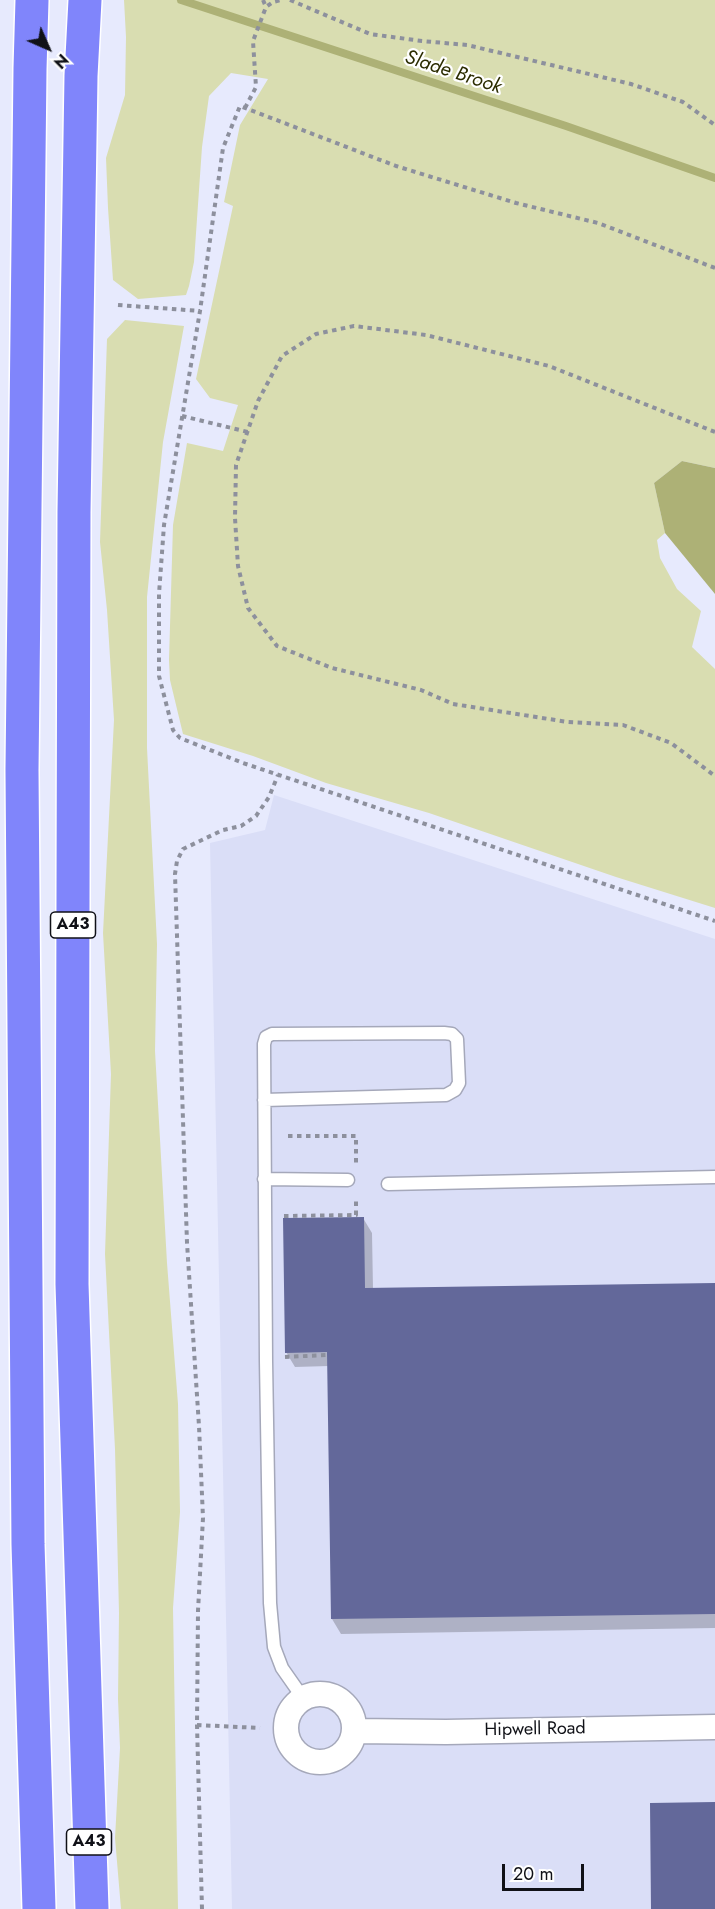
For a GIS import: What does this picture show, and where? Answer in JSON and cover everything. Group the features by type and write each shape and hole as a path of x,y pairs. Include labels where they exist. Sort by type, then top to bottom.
{"highway":[{"name":"A43","path":"32,0 22,782 28,1544 39,1909"},
{"name":"A43","path":"85,0 81,88 74,512 72,1284 92,1909"}],"street":[{"path":"318,1694 330,1695 349,1709 354,1720 354,1731 352,1743 344,1753 334,1760 322,1763 299,1756 292,1747 286,1731 289,1713 303,1698 318,1694"},
{"name":"Hipwell Road","path":"354,1731 446,1732 715,1726"}],"lane":[{"path":"264,1100 446,1095 455,1090 459,1083 458,1039 452,1034 444,1033 272,1034 266,1037 264,1044 264,1100 264,1179 270,1603 274,1647 282,1668 303,1698"},
{"path":"264,1179 352,1175"},
{"path":"388,1184 715,1177"}],"path":[{"path":"263,0 266,7"},
{"path":"245,108 256,87 253,41 266,7 281,0"},
{"path":"290,0 370,34 467,45 631,84 683,102 715,125"},
{"path":"715,268 598,223 516,203 396,166 240,106 223,148 200,311 164,525 159,594 159,676 173,730 180,738 278,775 715,921"},
{"path":"118,305 200,311"},
{"path":"715,432 549,366 426,335 354,326 316,334 282,356 258,401 236,465 235,518 238,566 248,608 277,646 332,668 421,690 453,704 568,722 623,725 671,743 715,776"},
{"path":"182,416 248,432"},
{"path":"202,1909 197,1725 198,1611 203,1518 187,1243 175,874 177,861 183,849 222,830 241,826 256,816 269,797 278,775"},
{"path":"288,1137 356,1136 352,1175"},
{"path":"281,1216 356,1215 356,1192"},
{"path":"283,1357 326,1355"},
{"path":"197,1725 260,1728"}],"shaded area":[{"path":"124,0 715,0 715,468 682,461 654,483 665,533 657,540 660,558 677,589 701,611 692,647 715,669 715,908 429,813 326,783 253,756 183,734 170,680 169,660 173,525 187,443 223,451 238,405 210,398 196,379 233,206 224,202 240,125 268,79 231,73 209,96 202,147 194,262 186,295 138,299 113,280 108,208 106,158 125,95"},
{"path":"125,320 184,326 163,442 147,597 147,748 157,944 155,1051 167,1263 178,1404 180,1512 173,1608 178,1909 121,1909 115,1838 120,1748 119,1613 115,1449 105,1254 111,1074 103,933 114,720 100,542 107,339"},
{"path":"682,461 715,468 715,594 665,533 654,483"},
{"path":"274,795 715,939 715,1909 232,1909 210,843 265,830"}],"building":[{"path":"364,1217 365,1288 715,1283 715,1614 331,1619 327,1352 285,1353 283,1218"},
{"path":"715,1802 715,1909 651,1909 650,1803"}],"waterway":[{"name":"Slade Brook","path":"181,0 566,126 715,178"}]}
